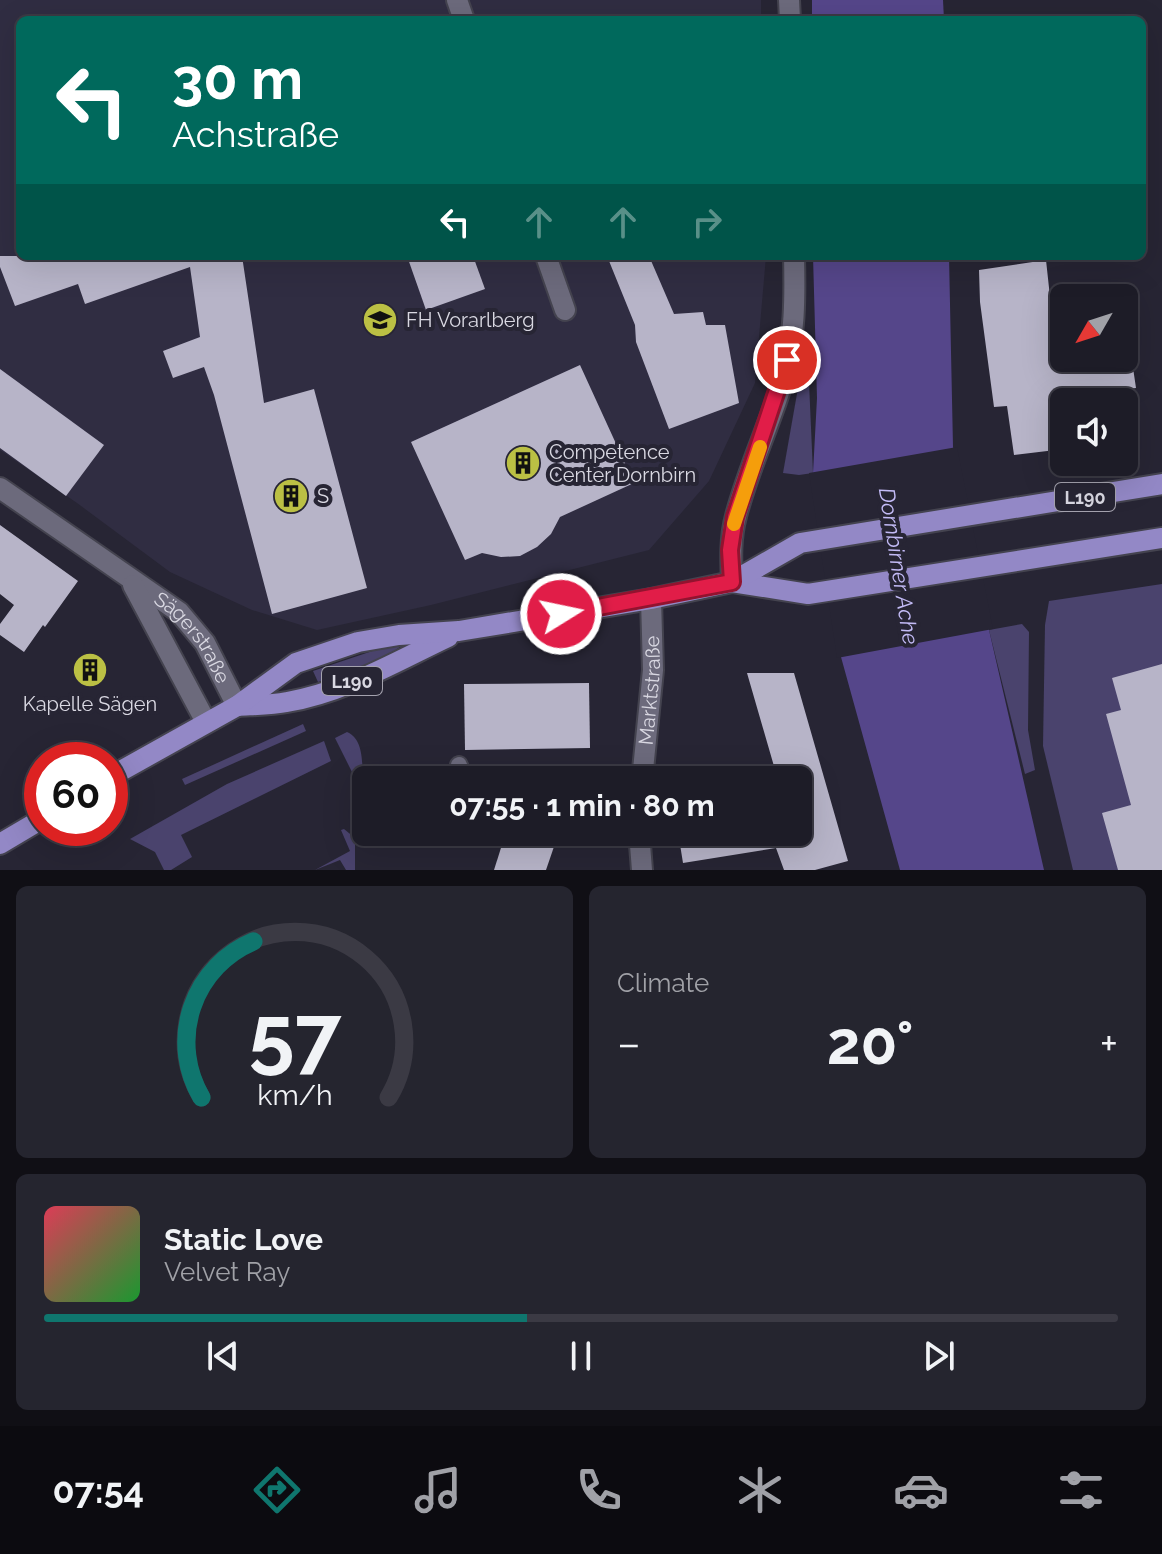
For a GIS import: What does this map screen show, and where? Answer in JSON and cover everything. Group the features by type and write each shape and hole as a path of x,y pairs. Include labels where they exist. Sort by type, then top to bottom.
{"main road":[{"name":"L190","path":"128,767 237,706 276,675 319,653 399,635 459,631 651,599 732,582 800,543 1162,484"},
{"name":"L190","path":"732,582 808,594 1162,538"},
{"name":"L190","path":"237,706 287,702 343,685 459,631"},
{"path":"0,844 24,830"}],"street":[{"path":"547,260 565,310"},
{"path":"732,582 730,550 735,517 784,376 791,344 795,309 794,260"},
{"name":"Sägerstraße","path":"0,488 179,612 205,643 237,706"},
{"name":"Sägerstraße","path":"131,581 206,722"},
{"name":"Marktstraße","path":"643,766 653,670 651,599"},
{"path":"640,846 642,870"}],"shaded area":[{"name":"FH Vorarlberg","path":"0,0 761,0 761,16 16,16 16,260 766,260 755,383 709,481 649,550 431,605 317,630 252,610 170,572 0,450"},
{"path":"807,337 813,473 799,475 783,473"},
{"path":"1162,584 1162,870 1073,870 1043,746 1045,625 1049,601"},
{"path":"1022,624 1029,632 1028,730 1035,770 1025,774 989,630"},
{"path":"399,642 401,646 382,660 318,682 313,671"},
{"path":"303,724 306,731 185,785 182,779"},
{"path":"347,732 353,735 361,753 362,766 352,766 352,772 335,738"},
{"path":"324,741 331,761 181,835 192,857 171,870 164,870 155,852 130,839 227,784"},
{"path":"341,830 352,836 355,870 346,870 340,860 315,870 350,851"}],"water":[{"path":"812,0 943,0 944,16 812,16"},
{"name":"Dornbirner Ache","path":"813,260 949,260 953,447 989,630 1044,870 900,870 841,657 813,473 817,398"}],"pier":[{"path":"957,447 993,629 837,658 809,473"}],"building":[{"name":"S","path":"0,256 16,256 16,260 243,260 264,403 314,389 367,588 272,614 204,367 173,378 163,351 200,337 190,267 85,304 78,284 15,306 0,267"},
{"path":"408,260 474,260 485,289 426,310"},
{"path":"609,260 651,260 674,314 703,312 706,325 725,325 739,403 669,429 636,342 635,325"},
{"path":"1046,260 1050,297 1050,372 1134,372 1136,388 1050,388 1050,451 1014,455 1007,406 994,407 980,302 979,270"},
{"name":"Competence Center Dornbirn","path":"580,365 634,483 560,517 551,534 537,547 520,556 501,557 482,553 465,560 411,442"},
{"path":"0,369 104,445 66,496 0,448"},
{"path":"0,525 78,581 24,652 0,635 0,624 14,605 0,594"},
{"path":"1162,664 1162,870 1118,870 1102,813 1131,805 1106,714 1121,710 1112,678"},
{"path":"747,673 794,673 848,861 815,870 784,870 776,848 683,863 680,846 812,846 812,766 774,766"},
{"path":"589,683 590,748 465,750 464,684"},
{"path":"502,846 554,846 546,870 494,870"}],"slow traffic":[{"path":"734,524 760,447"}],"place":[{"name":"FH Vorarlberg","path":"380,320"},
{"name":"Competence Center Dornbirn","path":"523,463"},
{"name":"S","path":"291,496"},
{"name":"Kapelle Sägen","path":"90,670"}],"route":[{"path":"561,614 732,582 730,550 735,517 787,360"}]}
